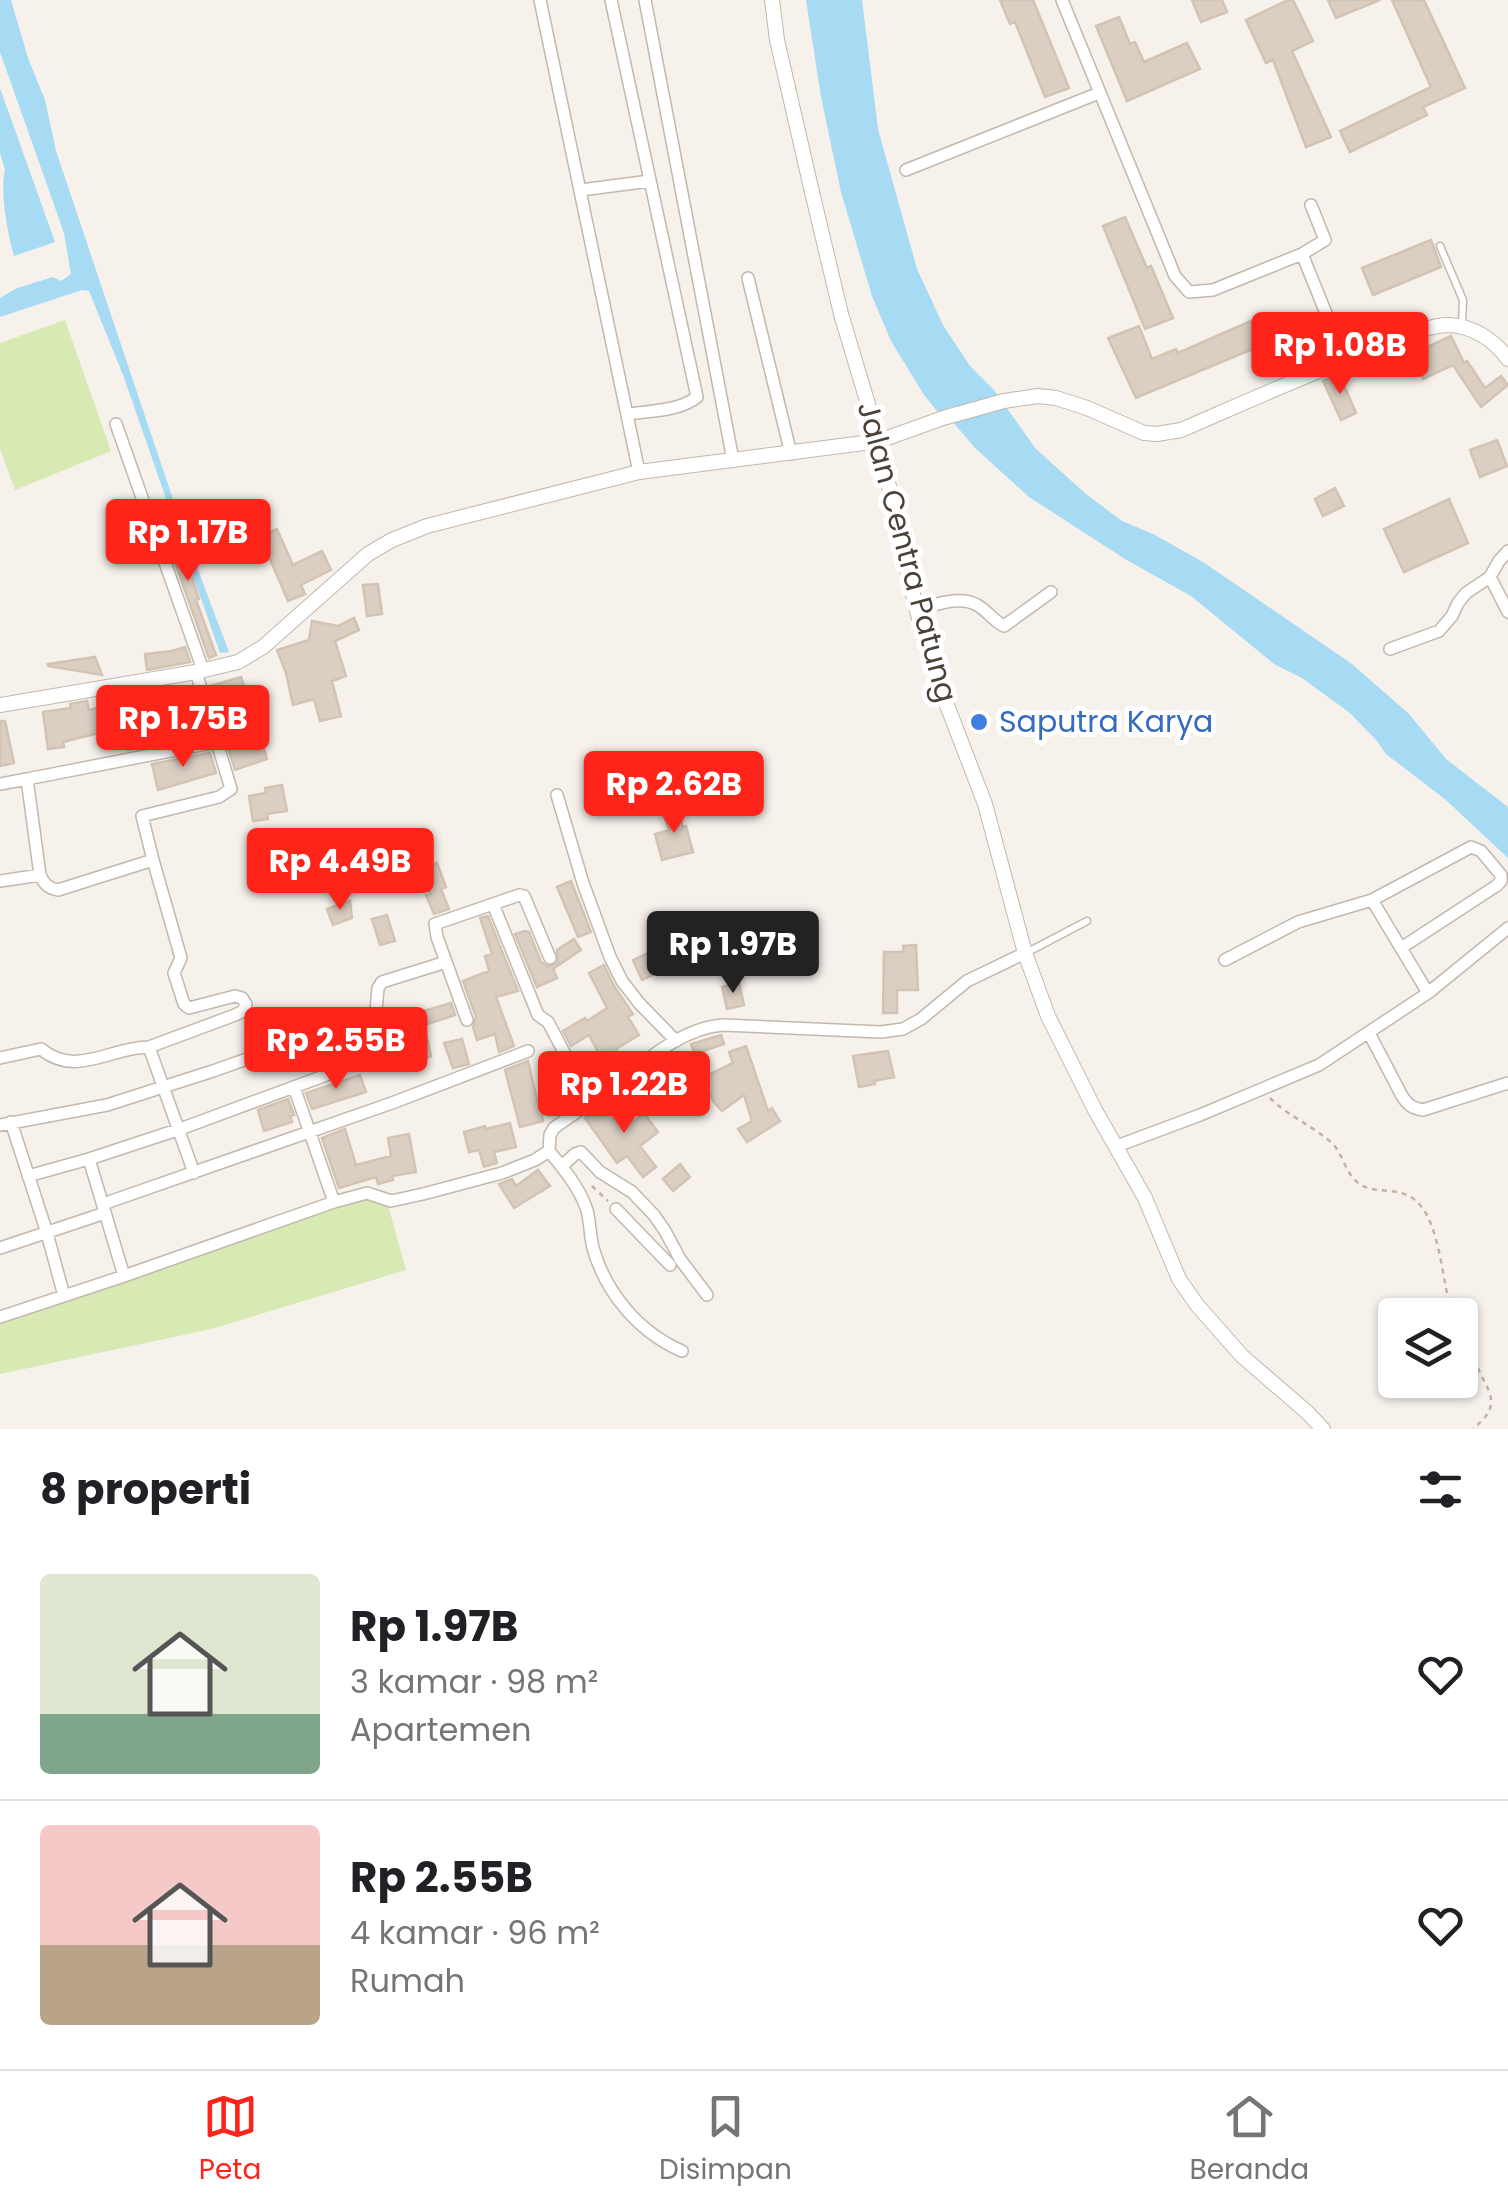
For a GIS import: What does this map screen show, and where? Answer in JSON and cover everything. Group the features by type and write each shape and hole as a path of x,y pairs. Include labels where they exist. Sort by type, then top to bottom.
{"street":[{"path":"540,0 640,472"},
{"path":"611,0 697,397 681,406 628,414"},
{"path":"645,0 733,460"},
{"name":"Jalan Centra Patung","path":"772,0 777,40 828,262 879,441 930,662 985,804 1025,953 1048,1016 1145,1198 1178,1279 1242,1356 1322,1429"},
{"path":"1062,0 1175,276 1188,292 1213,290 1302,254 1325,240 1312,205"},
{"path":"906,170 1099,93"},
{"path":"580,190 650,182"},
{"path":"1302,254 1345,360"},
{"path":"748,278 790,454"},
{"path":"0,704 199,671 250,656 368,554 392,540 427,526 640,472 879,441 943,418 1038,396 1086,408 1144,433 1181,430 1345,360 1438,326 1462,327 1486,336 1508,358"},
{"path":"0,1058 40,1049 58,1060 96,1060 134,1047 149,1047 235,1015 246,1004 235,996 189,1008 184,1004 174,973 181,958 142,816 220,797 231,789 199,671 116,424"},
{"path":"1390,649 1438,631 1466,593 1490,577 1508,552"},
{"path":"1490,577 1508,612"},
{"path":"917,609 947,602 974,603 1004,626 1052,592"},
{"path":"0,784 217,742"},
{"path":"27,779 44,884 58,890 153,860"},
{"path":"557,795 582,883 610,957 639,1003 676,1041"},
{"path":"1225,960 1298,922 1372,900 1471,847 1480,851 1502,875 1501,881 1401,948"},
{"path":"0,881 40,875"},
{"path":"467,1020 434,924 524,896 550,958"},
{"path":"1372,900 1428,992"},
{"path":"493,904 538,1015 548,1022 575,1073 595,1100"},
{"path":"1117,1146 1319,1064 1428,992 1508,928"},
{"path":"682,1352 644,1330 614,1291 596,1259 588,1213 576,1184 549,1150 554,1128 676,1041 708,1026 882,1032 904,1028 922,1019 967,980 1025,953"},
{"path":"64,1296 28,1176 6,1124 106,1105 370,1014 378,1006 382,982 446,962"},
{"path":"1369,1033 1402,1096 1416,1109 1508,1083"},
{"path":"149,1047 194,1173"},
{"path":"0,1248 528,1051"},
{"path":"28,1176 90,1159 340,1070"},
{"path":"294,1086 334,1202"},
{"path":"0,1317 334,1202 367,1193 391,1201 422,1194 502,1172 535,1160 549,1150"},
{"path":"562,1166 581,1152 600,1172 632,1192 666,1231 706,1295"},
{"path":"90,1159 124,1276"},
{"path":"616,1209 670,1265"}],"lane":[{"path":"1440,246 1463,300 1462,327"},
{"path":"1025,953 1088,922"}],"path":[{"path":"1260,1088 1284,1112 1336,1147 1358,1183 1396,1190 1419,1203 1432,1229 1448,1298"},
{"path":"1473,1429 1490,1414 1492,1403 1478,1369"}],"green space":[{"path":"65,320 111,451 15,490 0,449 0,343"},
{"path":"365,1197 388,1205 406,1270 211,1329 0,1374 0,1320"}],"water":[{"path":"0,0 11,0 45,100 56,151 187,541 229,652 220,653 123,375 89,291 0,317 0,298 17,288 53,277 61,281 71,274 64,233 0,52"},
{"path":"806,0 862,0 878,129 917,269 943,325 970,366 994,390 1036,449 1122,521 1203,562 1352,664 1409,714 1446,759 1508,807 1508,858 1446,800 1386,754 1350,713 1302,678 1274,664 1191,596 1029,497 975,448 946,414 937,411 891,341 872,296 841,192"},
{"path":"0,88 55,242 14,256 0,153"}],"building":[{"path":"1000,0 1033,0 1069,88 1045,97 1015,22 1010,24"},
{"path":"1192,0 1222,0 1227,12 1201,22"},
{"path":"1293,0 1313,41 1292,51 1331,137 1306,147 1273,60 1266,63 1246,20"},
{"path":"1328,0 1380,0 1336,18"},
{"path":"1392,0 1424,0 1465,88 1423,107 1427,115 1350,152 1340,131 1431,87"},
{"path":"1119,17 1130,44 1135,42 1144,62 1187,43 1200,69 1127,101 1096,26"},
{"path":"1125,217 1173,318 1145,329 1103,226"},
{"path":"1431,240 1441,267 1373,295 1362,268"},
{"path":"1251,321 1262,345 1136,398 1108,338 1139,326 1152,359 1176,349 1178,353"},
{"path":"1451,336 1464,363 1467,361 1485,388 1501,376 1508,385 1481,407 1453,365 1423,379 1412,354"},
{"path":"1339,374 1356,413 1341,420 1323,381"},
{"path":"1497,440 1507,466 1480,477 1470,450"},
{"path":"1335,488 1344,506 1323,516 1315,499"},
{"path":"1449,499 1468,543 1404,572 1384,529"},
{"path":"169,519 216,655 209,658 161,523"},
{"path":"277,529 293,565 322,551 331,570 301,585 305,594 288,601 260,536"},
{"path":"378,584 382,614 367,616 363,585"},
{"path":"354,618 359,630 335,641 346,676 332,681 341,716 320,721 314,699 293,705 277,650 309,640 312,621 338,626"},
{"path":"185,647 190,662 147,670 145,654"},
{"path":"95,657 102,675 48,666 48,664"},
{"path":"241,677 267,759 235,770 210,686"},
{"path":"171,689 179,726 191,724 193,737 128,750 124,733 100,738 99,733 48,749 43,712 87,701 89,710 129,701 130,705 160,697 159,692"},
{"path":"0,721 5,721 14,763 0,766"},
{"path":"210,753 216,773 158,790 152,764"},
{"path":"282,785 287,811 253,821 249,796"},
{"path":"676,805 693,852 662,860 655,834 669,830 662,809"},
{"path":"437,863 449,909 434,914 421,868"},
{"path":"571,881 591,932 578,937 557,887"},
{"path":"350,901 352,918 333,925 327,909"},
{"path":"387,915 395,941 380,945 372,919"},
{"path":"488,916 518,991 496,997 514,1046 499,1052 495,1034 477,1040 473,1027 476,1017 463,981 489,971 485,956 492,954 480,918"},
{"path":"529,932 541,962 548,967 558,963 557,950 574,939 581,950 553,969 557,978 537,987 515,934"},
{"path":"916,945 918,990 897,990 897,1013 883,1013 884,952 904,952 903,946"},
{"path":"648,953 657,973 642,980 633,960"},
{"path":"604,965 633,1014 628,1017 639,1035 616,1049 620,1057 605,1065 589,1035 571,1046 563,1031 607,1008 589,973"},
{"path":"739,983 744,1005 727,1009 722,987"},
{"path":"451,1003 455,1015 424,1025 431,1056 412,1065 396,1019"},
{"path":"721,1035 724,1044 695,1054 691,1044"},
{"path":"462,1039 469,1064 453,1068 444,1043"},
{"path":"746,1046 768,1111 772,1108 780,1121 747,1142 738,1129 752,1121 744,1095 722,1111 713,1101 704,1077 733,1063 729,1052"},
{"path":"888,1051 894,1077 859,1087 853,1056"},
{"path":"528,1061 537,1100 564,1078 574,1090 542,1115 543,1121 520,1127 505,1070"},
{"path":"663,1063 672,1077 666,1082 677,1098 659,1110 638,1080"},
{"path":"360,1075 366,1092 312,1109 306,1093"},
{"path":"288,1099 294,1115 290,1116 292,1122 264,1131 258,1110"},
{"path":"612,1100 628,1126 644,1113 658,1132 640,1146 656,1167 643,1177 627,1156 617,1163 585,1118"},
{"path":"510,1123 516,1147 494,1152 497,1163 484,1167 479,1150 469,1152 464,1132"},
{"path":"345,1129 356,1165 391,1156 388,1138 409,1134 416,1172 392,1176 393,1180 378,1184 376,1177 339,1188 322,1138"},
{"path":"680,1164 690,1177 673,1191 663,1179"},
{"path":"538,1170 550,1186 514,1208 499,1184 512,1179 516,1186"}],"place":[{"name":"Saputra Karya","path":"979,722"}]}
